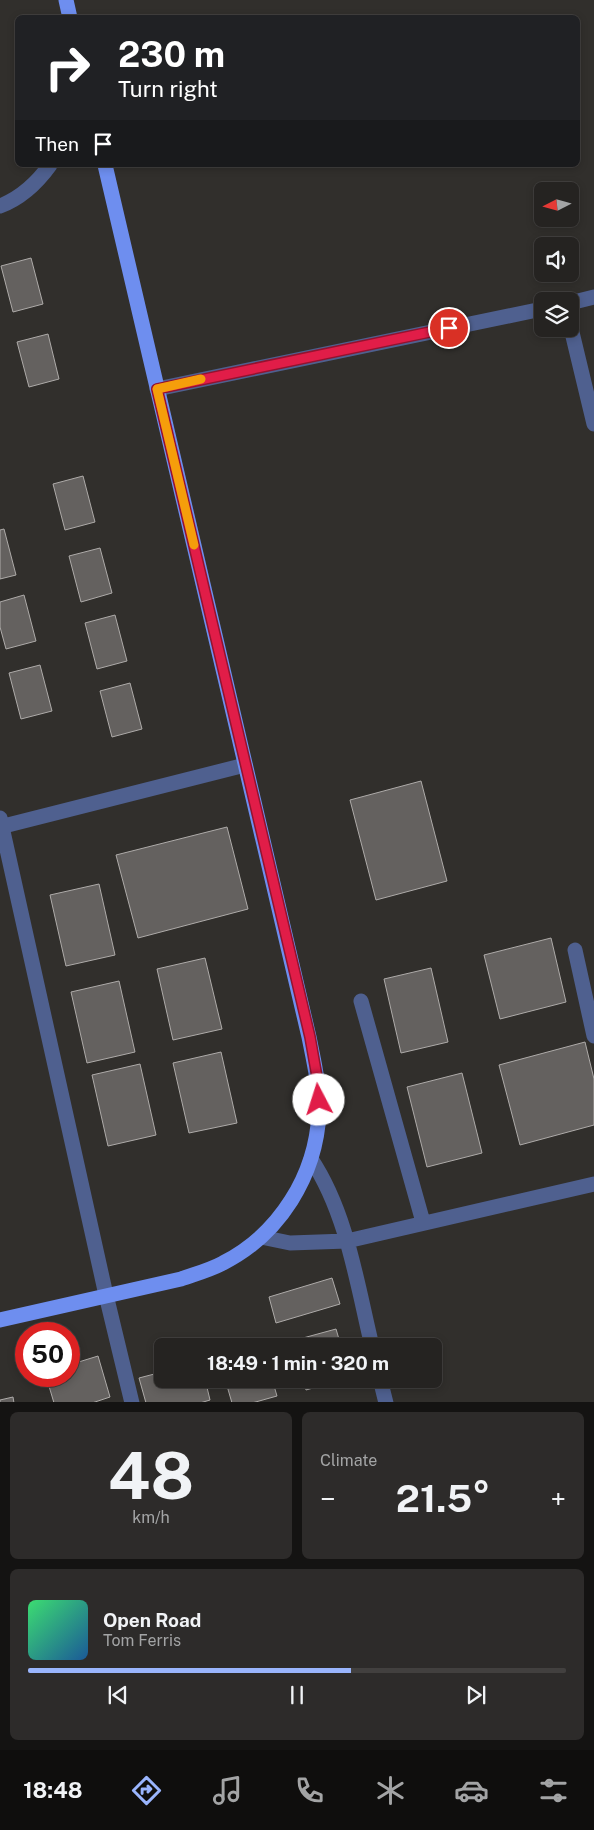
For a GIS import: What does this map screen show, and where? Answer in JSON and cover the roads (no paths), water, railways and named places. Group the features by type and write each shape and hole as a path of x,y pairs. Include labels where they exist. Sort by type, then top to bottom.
{"main road":[{"path":"66,0 69,15"},
{"path":"0,1320 202,1272 237,1255 278,1220 291,1201 311,1159 317,1136 319,1112 318,1080 310,1037 105,167"}],"street":[{"path":"0,206 22,195 33,186 48,167"},
{"path":"579,301 594,297"},
{"path":"157,389 534,311"},
{"path":"573,337 594,424"},
{"path":"132,1402 106,1295 1,824 245,765"},
{"path":"575,950 594,1036"},
{"path":"361,1001 423,1222"},
{"path":"311,1159 325,1180 347,1241 370,1338"},
{"path":"261,1236 290,1243 347,1241 594,1184"},
{"path":"382,1388 386,1402"}]}
